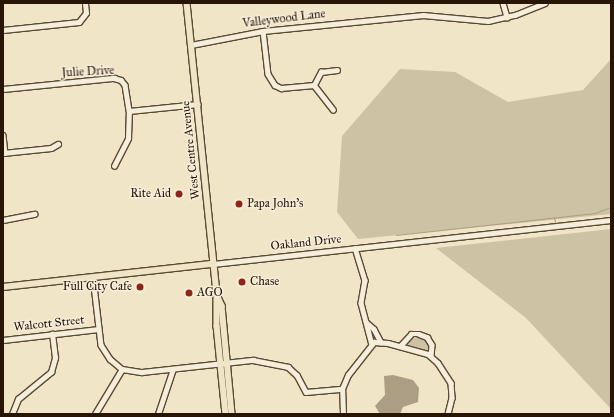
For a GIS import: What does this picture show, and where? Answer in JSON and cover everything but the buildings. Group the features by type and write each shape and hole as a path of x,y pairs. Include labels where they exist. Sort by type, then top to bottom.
{"main road":[{"name":"West Centre Avenue","path":"187,3 217,295 226,414"},
{"name":"Oakland Drive","path":"3,287 213,264"},
{"name":"West Centre Avenue","path":"217,295 222,306 232,414"}],"street":[{"path":"3,30 77,22 83,19 85,3"},
{"path":"503,3 507,17"},
{"name":"Valleywood Lane","path":"191,46 263,31 423,15 442,15 474,22 507,17 544,3"},
{"path":"263,31 268,74 275,85 280,88 314,85"},
{"path":"314,85 321,72 337,70"},
{"name":"Julie Drive","path":"3,89 118,79 126,88 129,111"},
{"path":"314,85 332,108"},
{"path":"114,166 128,138 129,111 198,104"},
{"path":"3,135 4,153 51,148 58,144"},
{"path":"3,220 34,214"},
{"name":"Oakland Drive","path":"213,264 611,220"},
{"path":"355,248 366,280 362,303 372,344"},
{"path":"93,277 98,329 105,352 122,369 135,372 252,360 288,367 297,375 306,392 342,390"},
{"path":"367,323 374,329 381,342"},
{"name":"Walcott Street","path":"3,340 98,329"},
{"path":"12,414 18,399 51,372 55,358 52,334"},
{"path":"400,346 403,339 411,334 419,334 427,337 432,345 431,356"},
{"path":"343,414 342,390 348,376 372,344 381,342 400,346 431,356 438,362 451,383 452,398 448,414"},
{"path":"95,414 122,369"},
{"path":"158,414 173,369"}],"shaded area":[{"path":"611,59 611,214 358,239 337,212 342,136 400,69 455,72 508,102 583,90"},
{"path":"611,229 611,409 526,318 436,248"},
{"path":"415,335 425,337 430,344 430,352 404,344 409,337 411,340 415,338"},
{"path":"393,375 413,380 419,388 418,402 403,407 400,414 380,414 375,406 385,395 384,376"}],"waterway":[{"path":"396,235 595,213 611,207"},
{"path":"554,217 555,222"}],"place":[{"name":"Rite Aid","path":"179,194"},
{"name":"Papa John's","path":"239,204"},
{"name":"Chase","path":"242,282"},
{"name":"Full City Cafe","path":"140,287"},
{"name":"AGO","path":"189,293"}]}
